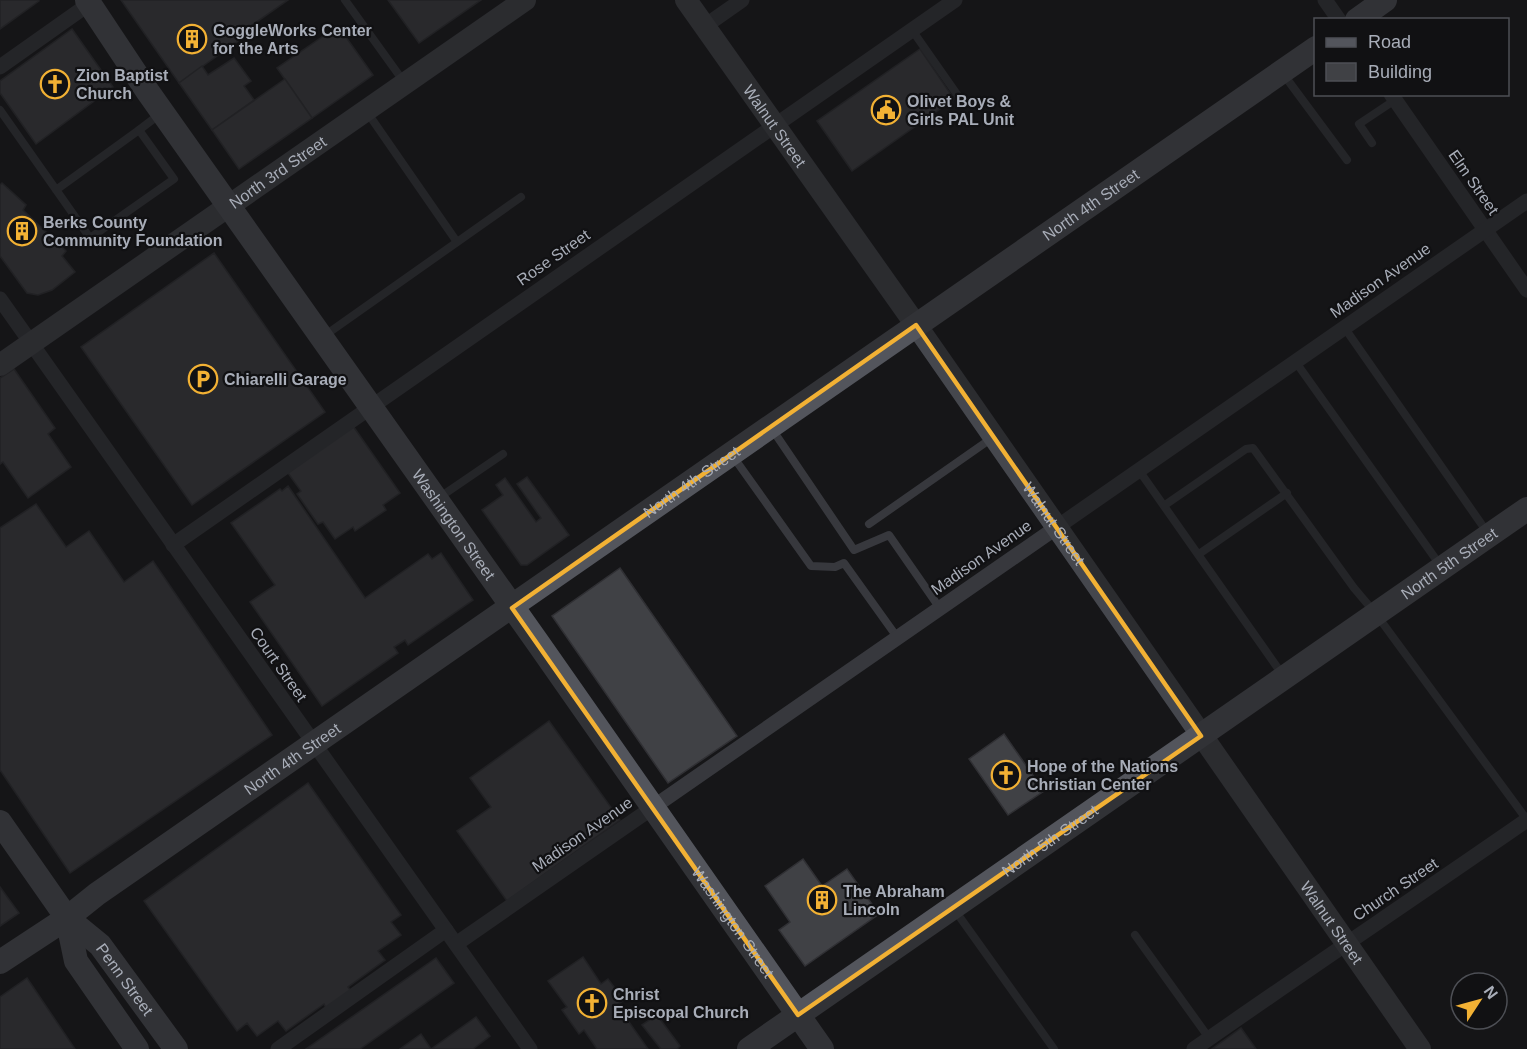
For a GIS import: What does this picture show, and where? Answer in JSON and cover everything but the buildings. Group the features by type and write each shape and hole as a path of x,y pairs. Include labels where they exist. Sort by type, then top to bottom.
{"main road":[{"path":"1360,18 1385,0"},
{"name":"Washington Street","path":"88,2 229,207 822,1049"},
{"name":"North 4th Street","path":"0,962 67,918 97,894 315,745 1314,49"},
{"name":"North 5th Street","path":"749,1049 1527,509"},
{"name":"Penn Street","path":"0,822 67,918 100,945 176,1049"},
{"name":"Penn Street","path":"67,918 76,961 137,1049"}],"street":[{"name":"North 3rd Street","path":"0,365 525,0"},
{"name":"Walnut Street","path":"686,0 916,325 1420,1049"},
{"path":"705,26 742,0"},
{"name":"Rose Street","path":"173,545 955,0"},
{"path":"1325,0 1338,18"},
{"path":"0,67 88,2"},
{"name":"Elm Street","path":"1393,97 1527,290"},
{"name":"Madison Avenue","path":"456,944 1527,201"},
{"name":"Court Street","path":"0,299 530,1049"},
{"name":"Church Street","path":"1194,1049 1527,820"},
{"path":"278,1049 447,930"}],"lane":[{"path":"345,0 405,83"},
{"path":"912,30 961,100"},
{"path":"1282,72 1347,160"},
{"path":"1372,143 1359,124 1393,97"},
{"path":"0,110 90,238 174,179 140,130"},
{"path":"366,111 457,242"},
{"path":"56,190 163,112"},
{"path":"321,337 521,197"},
{"path":"1344,327 1489,536"},
{"path":"1295,360 1442,569"},
{"path":"770,427 854,549"},
{"path":"869,524 993,437"},
{"path":"1165,505 1246,449 1253,448 1527,820"},
{"path":"436,500 503,454"},
{"path":"731,454 811,566 835,567 844,563 854,549 889,535 939,607"},
{"path":"1138,469 1284,678"},
{"path":"1199,555 1287,493"},
{"path":"844,563 897,637"},
{"path":"953,907 1054,1049"},
{"path":"1135,935 1209,1038"}],"highlighted area":[{"path":"916,325 1201,736 798,1015 512,608"}],"place":[{"name":"GoggleWorks Center for the Arts","path":"192,39"},
{"name":"Zion Baptist Church","path":"55,84"},
{"name":"Olivet Boys & Girls PAL Unit","path":"886,110"},
{"name":"Berks County Community Foundation","path":"22,231"},
{"name":"Chiarelli Garage","path":"203,379"},
{"name":"Hope of the Nations Christian Center","path":"1006,775"},
{"name":"The Abraham Lincoln","path":"822,900"},
{"name":"Christ Episcopal Church","path":"592,1003"}]}
